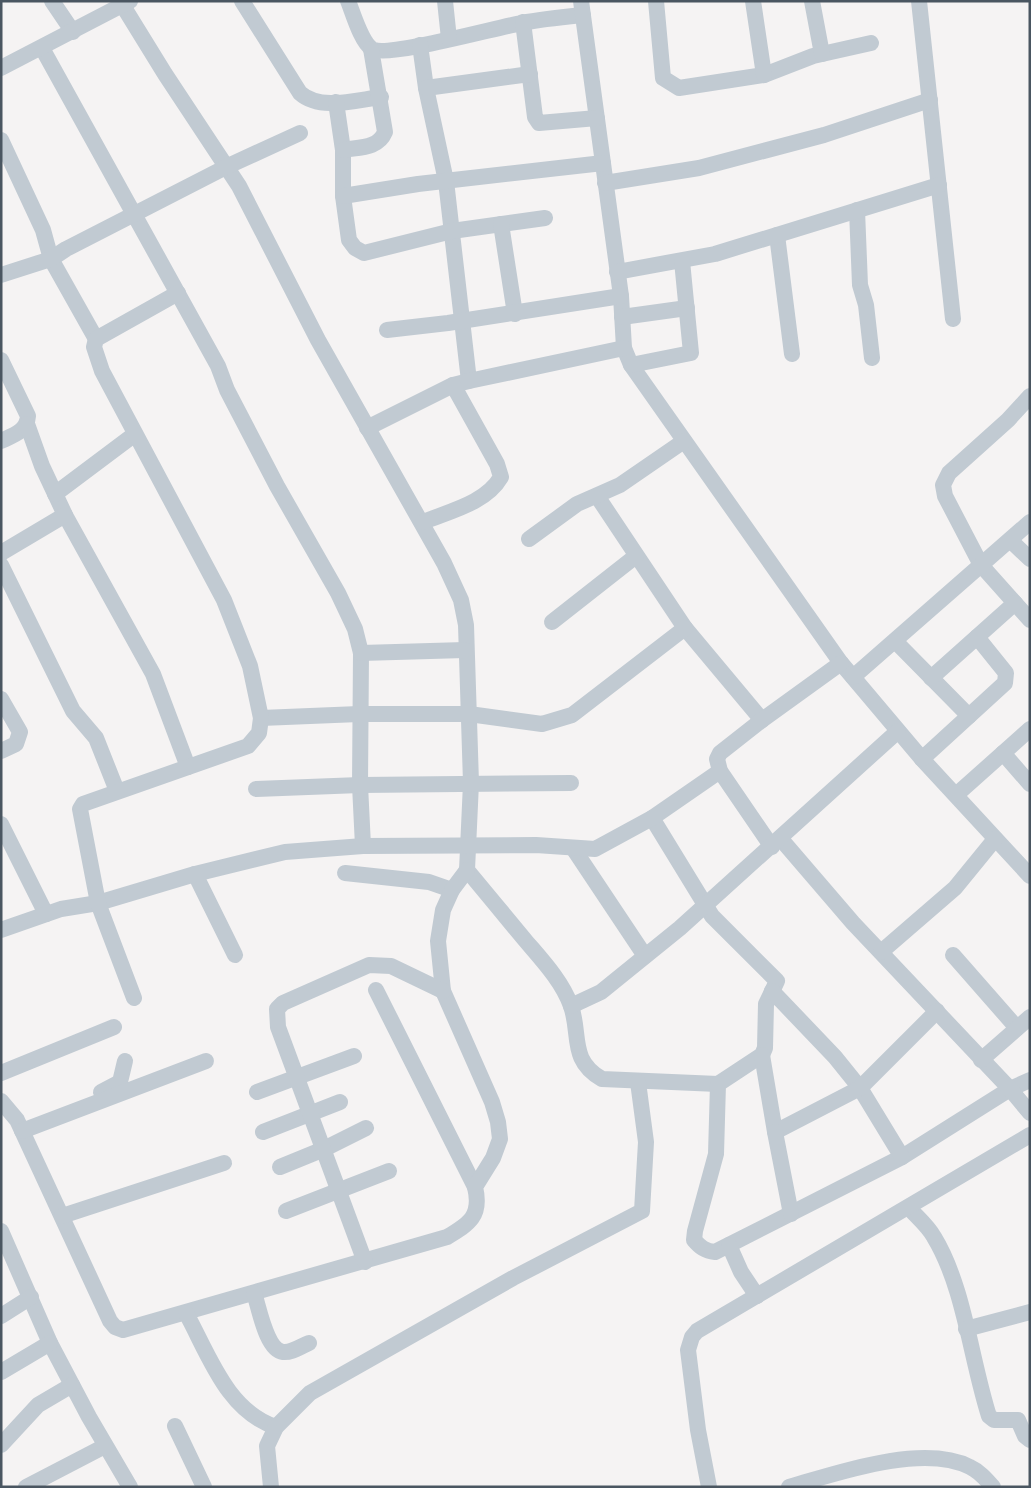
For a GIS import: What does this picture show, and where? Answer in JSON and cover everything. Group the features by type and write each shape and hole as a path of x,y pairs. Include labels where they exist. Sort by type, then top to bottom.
{"street":[{"path":"52,1 73,32"},
{"path":"242,1 300,93 307,99 315,102 336,102 381,97"},
{"path":"348,1 365,41 371,48 379,51 449,39 582,8 621,296 624,348 631,365 841,663 922,760 995,839 1028,869"},
{"path":"445,1 449,39"},
{"path":"656,1 664,78 670,84 679,88 764,75 822,54 871,43"},
{"path":"754,1 764,75"},
{"path":"812,1 822,54"},
{"path":"919,1 953,319"},
{"path":"1,68 73,32 124,3 165,74 228,166 305,317 367,428 423,522 461,600 466,625 465,650 469,714 471,783 469,846 467,870 452,890 439,924 443,991 492,1102 498,1122 500,1139 493,1158 475,1187"},
{"path":"523,22 535,117 540,123 597,118"},
{"path":"420,45 426,88 446,181 463,321 461,383 498,464 501,477 496,486 483,497 423,522"},
{"path":"42,48 218,366 227,390 277,486 338,593 354,629 361,654 359,714 363,846"},
{"path":"343,150 376,144 382,140 385,132 381,97 371,48"},
{"path":"426,88 530,74"},
{"path":"605,183 699,168 824,135 930,100"},
{"path":"336,102 343,150 343,196 349,240 355,248 364,253 452,231 545,218"},
{"path":"1,275 51,259 228,166 300,133"},
{"path":"1,140 43,230 51,259 96,339 94,347 102,371 115,392 135,434 224,600 250,666 261,718 259,733 248,746 117,791 83,804 80,809 98,903 134,998"},
{"path":"343,196 446,181 603,163"},
{"path":"617,272 715,254 939,185"},
{"path":"856,210 860,285 866,304 872,358"},
{"path":"501,224 515,314"},
{"path":"777,235 792,354"},
{"path":"631,365 691,353 682,260"},
{"path":"96,339 178,293"},
{"path":"387,330 515,314 621,296"},
{"path":"622,317 687,308"},
{"path":"367,428 461,383 624,348"},
{"path":"1,360 28,416 28,424 42,466 64,515 153,674 188,767"},
{"path":"1030,396 1008,420 949,473 942,485 945,496 981,565 1030,620"},
{"path":"1,441 20,432 28,424"},
{"path":"55,494 135,434"},
{"path":"530,539 577,504 620,485 684,441"},
{"path":"597,496 685,628 762,720"},
{"path":"1,553 64,515"},
{"path":"853,676 1030,522"},
{"path":"1010,540 1030,559"},
{"path":"552,622 636,556"},
{"path":"1,564 73,711 96,738 117,791"},
{"path":"931,678 1015,603"},
{"path":"261,718 359,714 469,714 542,724 564,719 685,628"},
{"path":"922,760 1005,683 1006,674 977,637"},
{"path":"895,641 969,716"},
{"path":"361,654 465,650"},
{"path":"841,663 720,753 717,759 720,771 776,842 937,1011 1030,1113"},
{"path":"1,699 20,732 16,744 1,751"},
{"path":"956,795 1030,729"},
{"path":"571,1006 601,992 706,905 898,731"},
{"path":"1003,753 1030,784"},
{"path":"1,930 46,914 98,903 194,874 286,852 363,846 536,844 594,849 603,846 652,818 720,771"},
{"path":"256,789 360,785 571,783"},
{"path":"652,818 712,916 777,981 766,1004 765,1048 762,1055 791,1214"},
{"path":"1,824 46,914"},
{"path":"881,952 955,888 995,839"},
{"path":"573,848 645,956"},
{"path":"467,870 555,978 571,1006 576,1046 584,1065 602,1079 718,1084 762,1055"},
{"path":"345,873 430,882 452,890"},
{"path":"194,874 235,955"},
{"path":"952,955 1024,1023 981,1060"},
{"path":"365,1262 278,1027 278,1008 283,1003 368,965 392,966 443,991"},
{"path":"1,1101 62,1216 115,1327 122,1330 131,1329 365,1262 446,1237 464,1227 475,1215 478,1201 475,1187 376,990"},
{"path":"772,991 835,1057 860,1088 902,1157"},
{"path":"775,1132 860,1088 937,1011"},
{"path":"1,1073 114,1027"},
{"path":"257,1092 354,1056"},
{"path":"13,1124 111,1089 120,1082 125,1060"},
{"path":"13,1124 206,1061"},
{"path":"718,1084 716,1154 694,1240 707,1252 715,1252 902,1157 1010,1089 1030,1080"},
{"path":"271,1487 266,1446 276,1427 310,1393 513,1278 642,1210 646,1142 638,1082"},
{"path":"263,1132 340,1102"},
{"path":"280,1167 324,1149 366,1128"},
{"path":"709,1487 698,1430 688,1350 692,1337 697,1331 909,1208 1030,1135"},
{"path":"62,1216 224,1163"},
{"path":"286,1210 389,1171"},
{"path":"909,1208 932,1234 940,1248 954,1286 989,1416 994,1420 1018,1420 1025,1436 1030,1440"},
{"path":"1,1232 7,1260 31,1297 50,1343 105,1446 130,1487"},
{"path":"729,1245 741,1272 757,1296"},
{"path":"254,1293 268,1339 274,1348 280,1352 289,1352 309,1343"},
{"path":"1,1316 31,1297"},
{"path":"966,1329 1030,1312"},
{"path":"186,1313 230,1394 246,1412 262,1422 276,1427"},
{"path":"1,1372 50,1343"},
{"path":"1,1446 38,1405 72,1385"},
{"path":"174,1426 204,1487"},
{"path":"26,1487 105,1446"},
{"path":"789,1487 888,1460 938,1459 970,1467 993,1487"}]}
